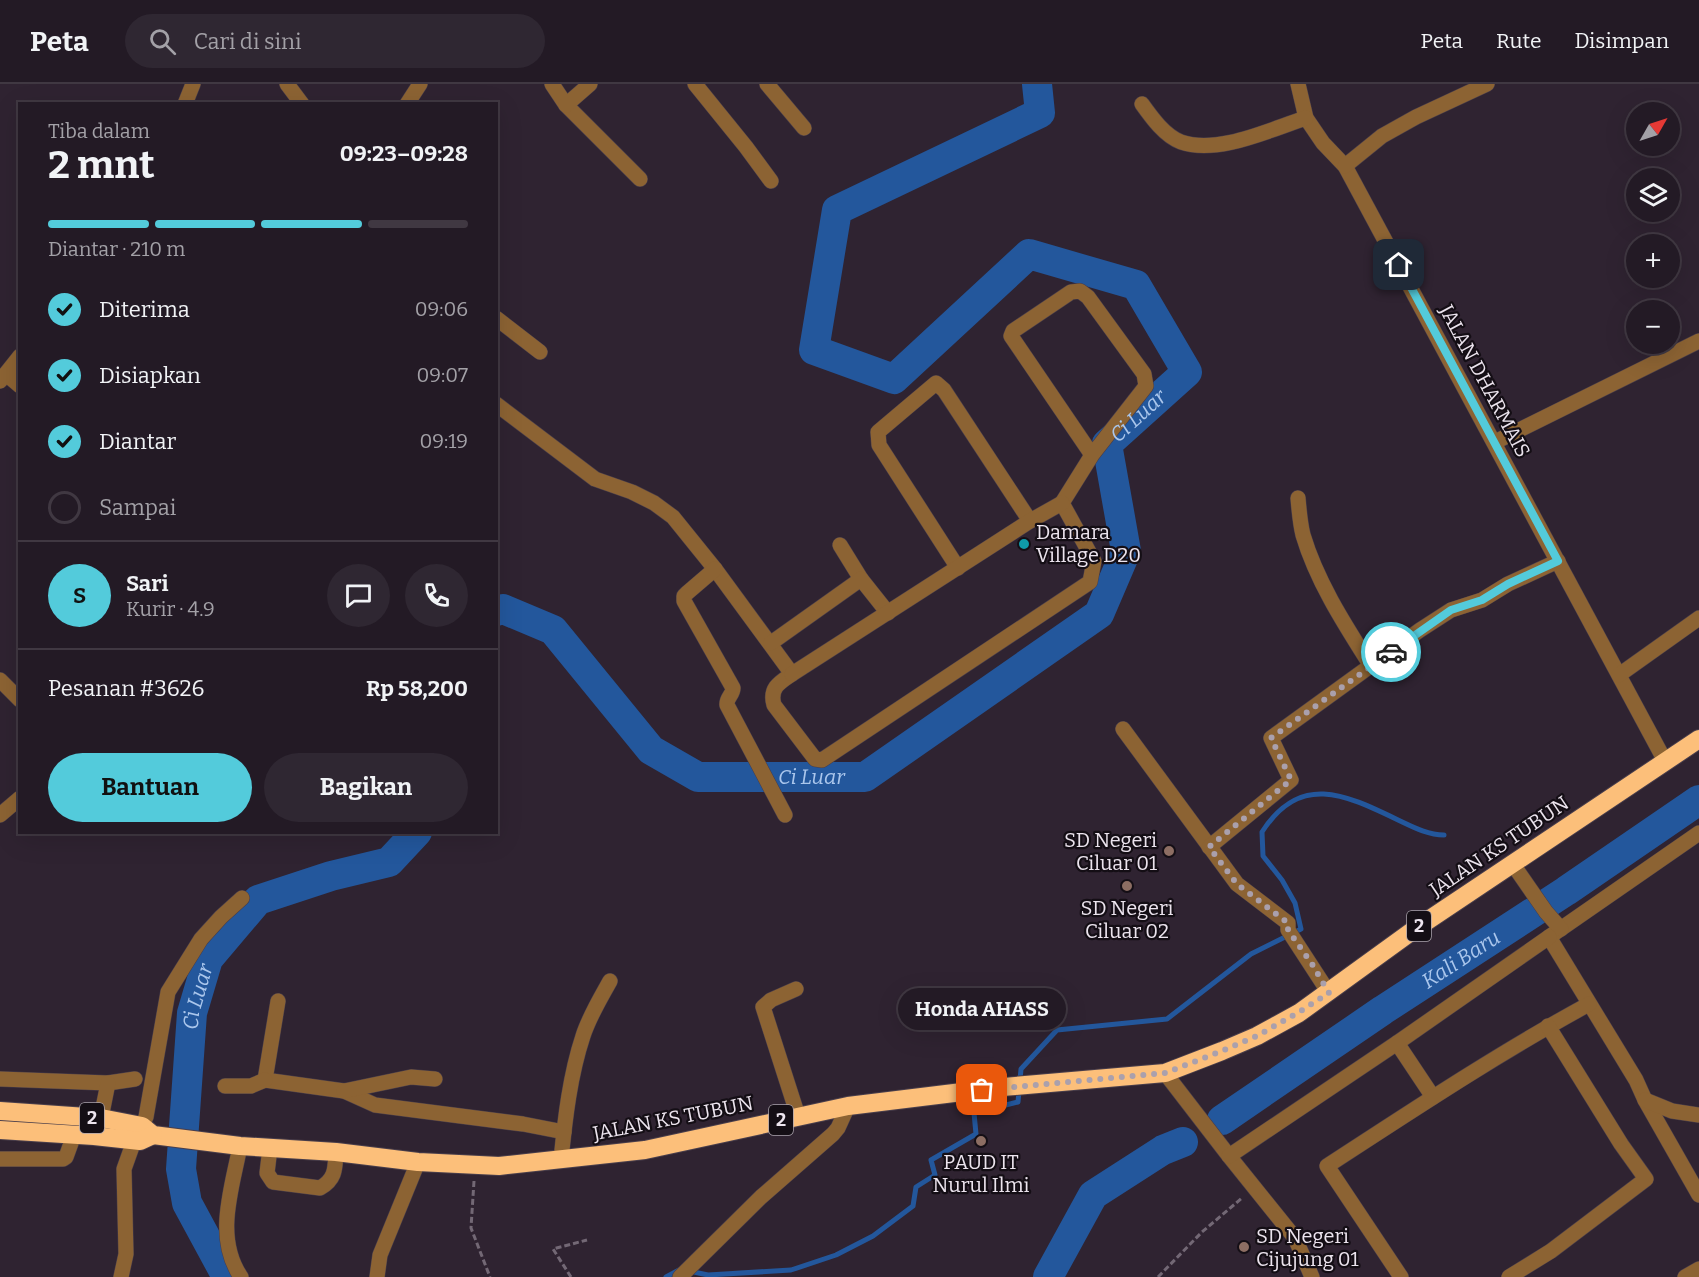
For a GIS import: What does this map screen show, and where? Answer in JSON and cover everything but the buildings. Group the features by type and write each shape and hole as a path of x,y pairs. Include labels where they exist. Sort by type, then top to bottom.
{"highway":[{"name":"JALAN KS TUBUN","path":"561,1160 645,1150 848,1106 1003,1087 1165,1073 1257,1036 1299,1012 1329,993 1414,929 1517,870 1665,761 1699,739"},
{"name":"2","path":"0,1111 101,1118 147,1134"},
{"name":"2","path":"0,1130 74,1135 147,1134 240,1146 336,1152 418,1162 499,1166 561,1160"}],"street":[{"path":"186,102 193,84"},
{"path":"287,84 300,102"},
{"path":"409,102 420,84"},
{"path":"552,84 566,105 640,179"},
{"path":"566,105 590,84"},
{"path":"695,84 771,181"},
{"path":"767,84 804,128"},
{"path":"1142,104 1156,123 1180,142 1224,145 1306,118 1298,84"},
{"path":"1346,166 1382,136 1416,117 1487,84"},
{"name":"JALAN DHARMAIS","path":"1306,118 1323,143 1346,166 1665,761"},
{"path":"1062,503 1094,561 1090,582 822,760 815,759 774,705 772,697 776,686 1030,521 1062,503 1092,455 1146,386 1144,374 1088,297 1080,291 1071,292 1013,331 1011,336 1092,455"},
{"path":"498,320 540,352"},
{"path":"1495,442 1699,341"},
{"path":"18,359 3,378 18,385"},
{"path":"958,568 879,445 877,436 878,432 936,383 944,390 1030,521"},
{"path":"498,406 595,479 633,492 654,503 673,517 715,569 792,674"},
{"path":"1298,498 1302,533 1313,563 1344,623 1371,666"},
{"path":"840,545 861,579 888,614"},
{"path":"1209,847 1291,780 1271,738 1451,610 1482,600 1508,584 1558,561"},
{"path":"715,569 687,592 684,601 733,688 733,692 726,701 727,705 785,816"},
{"path":"771,643 861,579"},
{"path":"1619,675 1699,618"},
{"path":"0,680 18,698"},
{"path":"1123,729 1237,884 1288,923 1288,930 1329,993"},
{"path":"0,815 18,800"},
{"path":"1228,1156 1398,1043 1699,833"},
{"path":"1517,870 1546,912 1589,1004 1636,1080 1699,1195"},
{"path":"121,1277 126,1254 124,1170 147,1134 146,1117 168,992 201,939 242,898"},
{"path":"561,1160 572,1080 582,1037 610,981"},
{"path":"796,989 771,1000 763,1007 798,1116"},
{"path":"265,1080 278,1001"},
{"path":"1401,1277 1327,1166 1433,1097 1548,1026 1589,1004"},
{"path":"1509,1277 1551,1251 1646,1179 1621,1144 1548,1026"},
{"path":"1398,1043 1433,1097"},
{"path":"1165,1073 1228,1156 1295,1238 1312,1277"},
{"path":"344,1091 411,1077 435,1079"},
{"path":"0,1079 108,1083 135,1079"},
{"path":"225,1086 251,1086 265,1080 344,1091 375,1105 523,1124 564,1132"},
{"path":"101,1118 108,1083"},
{"path":"1645,1100 1672,1112 1699,1115"},
{"path":"680,1277 761,1197 833,1134 848,1106"},
{"path":"0,1159 63,1159 66,1157 74,1135"},
{"path":"240,1146 227,1209 225,1234 235,1268 241,1277"},
{"path":"270,1148 267,1173 273,1182 320,1188 335,1174 336,1152"},
{"path":"377,1277 380,1255 418,1162"},
{"path":"1684,1277 1699,1269"}],"path":[{"path":"473,1164 471,1228 490,1277"},
{"path":"1158,1277 1202,1232 1255,1187"},
{"path":"571,1277 553,1249 587,1240"}],"waterway":[{"name":"Ci Luar","path":"498,610 503,609 553,630 651,750 698,777 865,777 1099,614 1126,551 1107,444 1187,372 1136,285 1029,254 894,379 814,350 837,210 1040,113 1037,84"},
{"path":"689,1271 708,1275 791,1270 836,1255 873,1236 913,1206 916,1187 935,1175 931,1160 976,1134 974,1113 1018,1102 1021,1069 1057,1030 1167,1019 1251,954 1301,929 1295,903 1282,880 1263,856 1262,832 1277,813 1292,802 1307,795 1324,794 1341,797 1377,810 1419,830 1444,835"},
{"name":"Kali Baru","path":"1222,1120 1699,800"},
{"name":"Ci Luar","path":"227,1277 187,1203 181,1169 192,1013 208,959 258,900 331,876 389,862 415,834"},
{"name":"Kali Baru","path":"1048,1277 1093,1195 1163,1150 1183,1142"},
{"path":"666,1277 679,1270"}],"way so far":[{"path":"982,1090 1165,1073 1257,1036 1329,993 1288,930 1288,923 1237,884 1209,847 1291,780 1271,738 1391,652"}],"place":[{"name":"Damara Village D20","path":"1024,544"},
{"name":"SD Negeri Ciluar 01","path":"1169,851"},
{"name":"SD Negeri Ciluar 02","path":"1127,886"},
{"name":"Honda AHASS","path":"982,1090"},
{"name":"PAUD IT Nurul Ilmi","path":"981,1141"},
{"name":"SD Negeri Cijujung 01","path":"1244,1247"}],"route":[{"path":"1391,652 1451,610 1482,600 1508,584 1558,561 1399,265"}]}
